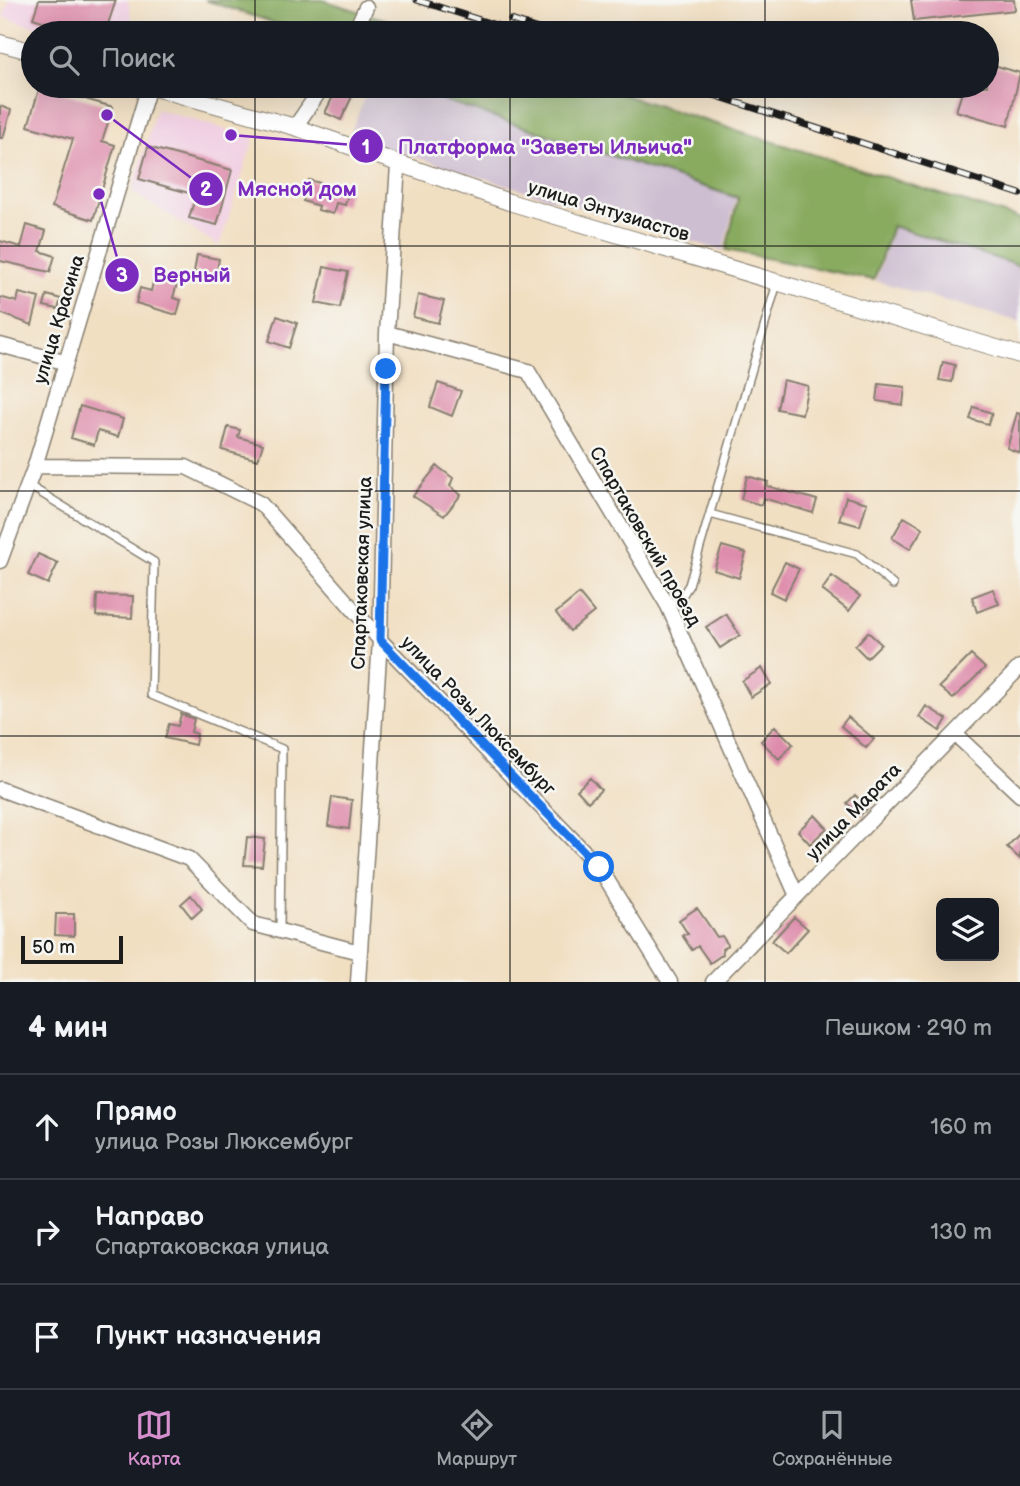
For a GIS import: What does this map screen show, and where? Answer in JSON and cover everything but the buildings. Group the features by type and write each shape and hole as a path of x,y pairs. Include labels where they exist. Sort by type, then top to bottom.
{"street":[{"path":"360,21 366,7"},
{"path":"0,43 21,49"},
{"name":"улица Красина","path":"0,561 35,466 145,98"},
{"name":"улица Энтузиастов","path":"192,98 295,127 398,165 1020,355"},
{"path":"295,127 315,98"},
{"name":"Спартаковская улица","path":"358,982 380,640 387,333 398,165"},
{"name":"Спартаковский проезд","path":"387,333 528,370 668,607 797,896"},
{"path":"0,345 64,362"},
{"name":"улица Розы Люксембург","path":"35,466 186,467 261,504 380,640 599,867 670,982"},
{"name":"улица Марата","path":"713,982 1020,668"},
{"path":"955,734 1020,795"},
{"path":"0,789 189,859 253,924 359,952"}],"lane":[{"path":"668,607 682,596 689,585 777,282"},
{"path":"29,485 154,562 151,695 282,749 280,931"},
{"path":"710,514 857,554 894,585"}],"shaded area":[{"path":"9,0 128,0 132,21 21,23 3,17"},
{"path":"364,98 437,98 736,198 723,251 349,137"},
{"path":"156,109 254,138 219,246 132,192"},
{"path":"893,227 1020,267 1020,322 876,281"}],"green space":[{"path":"205,0 323,0 390,21 269,21"},
{"path":"437,98 633,98 1020,219 1020,266 892,226 874,280 726,250 738,198"}],"railway":[{"path":"417,0 483,21"},
{"path":"723,98 1020,194"}],"place":[{"name":"Мясной дом","path":"107,115"},
{"name":"Платформа \"Заветы Ильича\"","path":"231,135"},
{"name":"Верный","path":"99,194"}],"route":[{"path":"386,369 380,640 599,867"}]}
